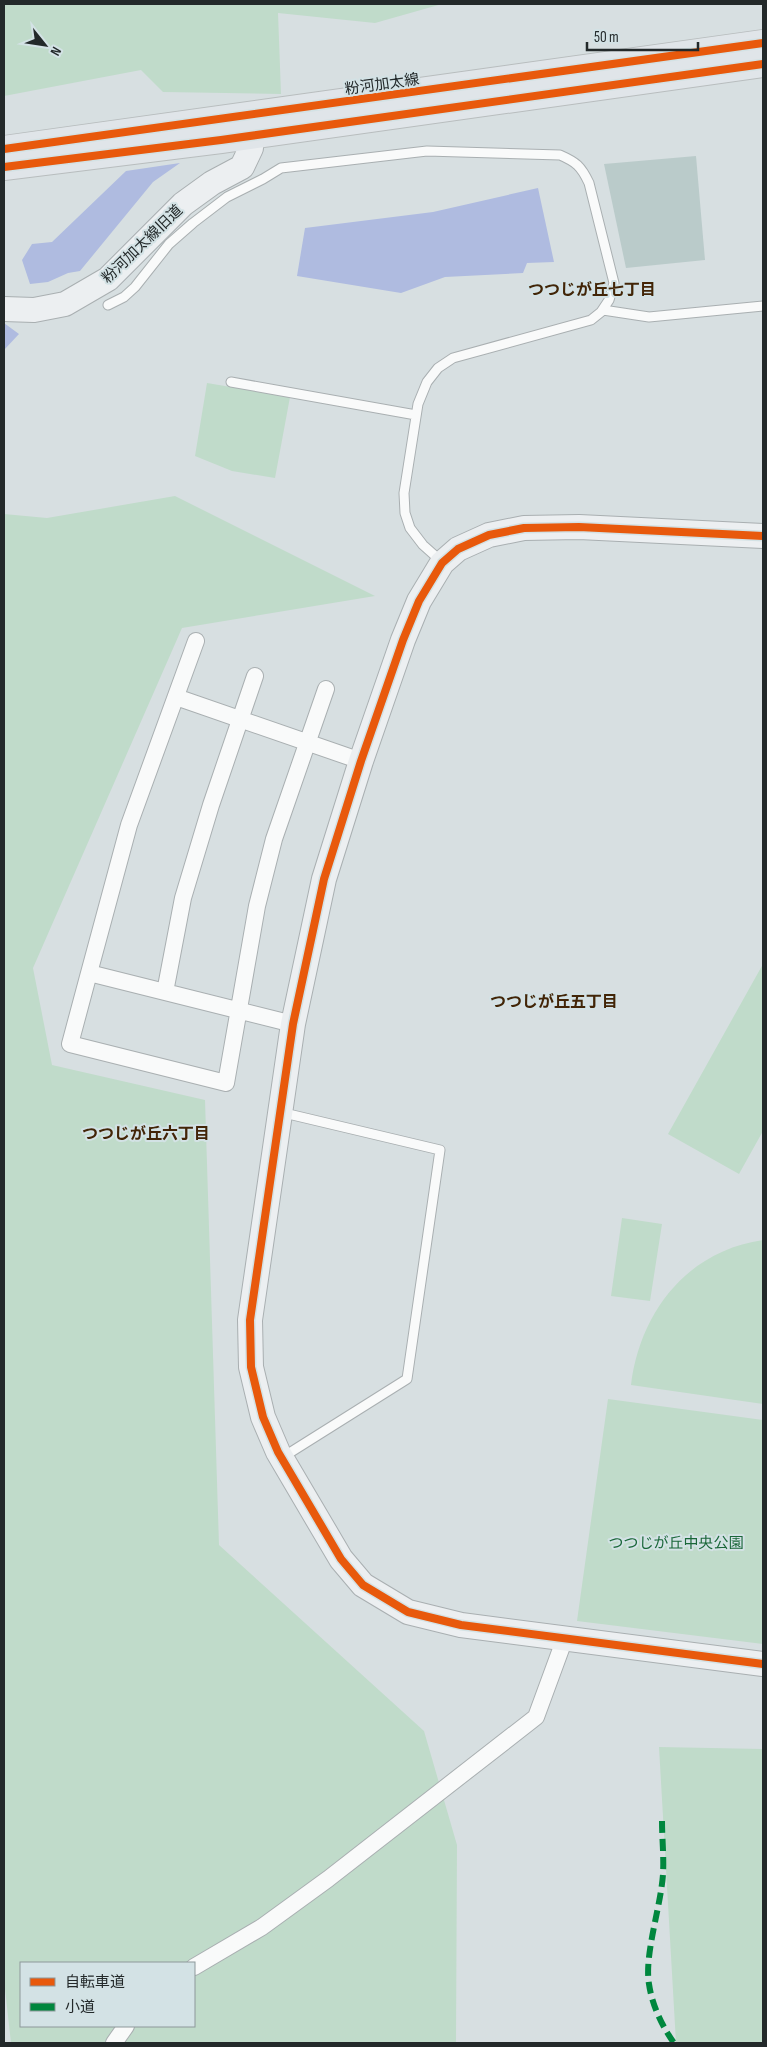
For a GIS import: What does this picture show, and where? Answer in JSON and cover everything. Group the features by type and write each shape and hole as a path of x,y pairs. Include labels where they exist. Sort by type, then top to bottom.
{"main road":[{"name":"粉河加太線","path":"4,149 763,44"},
{"path":"4,167 250,136 763,64"}],"street":[{"name":"粉河加太線旧道","path":"4,308 34,310 65,304 108,279 183,204 212,184 242,167 251,148 250,136"},
{"path":"763,536 579,527 524,528 489,535 458,549 442,563 419,601 410,624 361,761 324,879 293,1024 250,1329 250,1367 263,1417 282,1458 341,1559 363,1585 408,1612 461,1625 763,1664"},
{"path":"196,641 129,825 70,1044 226,1083 257,906 274,839 326,689"},
{"path":"165,992 183,898 211,805 255,676"},
{"path":"176,697 361,761"},
{"path":"89,973 293,1024"},
{"path":"195,1967 262,1927 328,1880 536,1716 565,1638"},
{"path":"114,2043 125,2027"}],"lane":[{"path":"108,305 124,297 135,287 169,244 193,223 227,197 281,168 427,151 560,155 576,162 589,183 614,283 609,300 603,310 591,320 453,358 438,368 427,382 418,404 416,415 404,493 405,513 410,528 423,545 442,563"},
{"path":"603,310 649,317 763,306"},
{"path":"231,382 416,415"},
{"path":"280,1112 440,1150 407,1379 282,1458"}],"green space":[{"path":"4,4 442,4 375,23 278,13 281,94 163,92 141,70 4,96"},
{"path":"207,383 290,397 275,478 232,471 195,456"},
{"path":"175,496 375,596 182,628 33,968 52,1065 205,1100 219,1545 424,1731 457,1845 456,2043 11,2043 4,1980 4,514 47,518"},
{"path":"763,964 763,1131 739,1174 668,1134"},
{"path":"622,1218 662,1224 650,1301 611,1296"},
{"path":"763,1240 763,1404 631,1385 636,1358 645,1333 657,1310 672,1289 690,1271 712,1257 736,1246"},
{"name":"つつじが丘中央公園","path":"608,1399 763,1420 763,1644 577,1621"},
{"path":"659,1747 763,1749 763,2043 676,2043"}],"water":[{"path":"180,163 153,182 80,271 68,273 48,282 30,284 22,260 32,244 52,242 126,171"},
{"path":"538,188 554,262 527,263 523,273 445,277 401,293 297,276 305,228 433,212"},
{"path":"4,323 19,334 4,350"}],"building":[{"path":"696,156 705,260 626,268 604,164"}],"marked path":[{"path":"662,1821 662,1887 648,1972 650,1992 655,2007 665,2030 674,2043"}],"cycle path":[{"path":"4,149 763,43"},
{"path":"4,167 221,140 763,64"},
{"path":"763,536 579,527 524,528 489,535 458,549 442,563 419,601 403,640 361,761 324,879 293,1024 250,1320 251,1367 263,1417 278,1452 341,1559 363,1585 408,1612 461,1625 763,1664"}],"district":[{"name":"つつじが丘七丁目","path":"592,289"},
{"name":"つつじが丘五丁目","path":"554,1001"},
{"name":"つつじが丘六丁目","path":"146,1133"}]}
